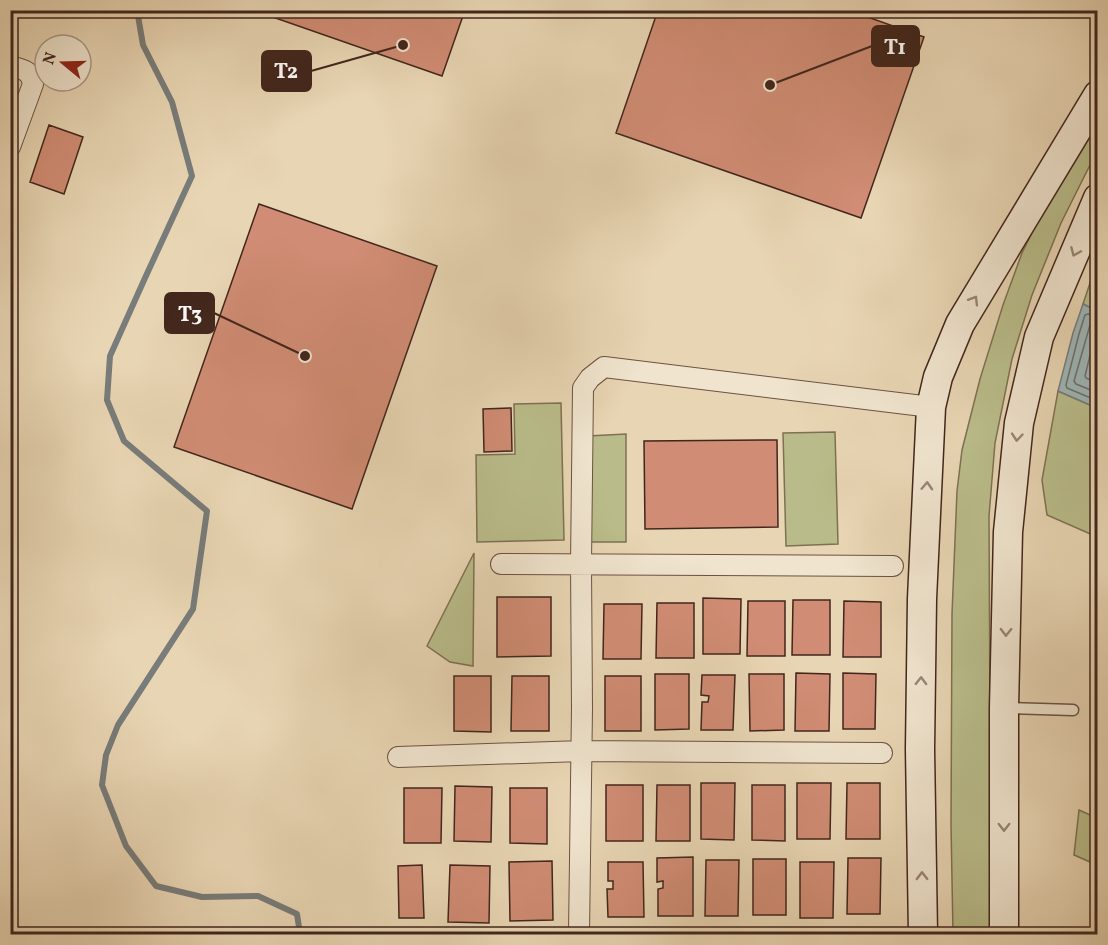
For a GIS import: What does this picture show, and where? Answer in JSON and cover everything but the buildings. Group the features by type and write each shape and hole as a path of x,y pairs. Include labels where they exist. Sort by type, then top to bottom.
{"main road":[{"path":"923,934 920,749 922,599 931,407 938,377 960,324 1098,95"},
{"path":"1004,934 1004,708 1008,532 1019,423 1040,337 1098,198"}],"street":[{"path":"10,66 27,72 33,84 10,147"},
{"path":"579,934 583,388 590,378 604,367 931,407"},
{"path":"501,564 893,566"},
{"path":"398,757 582,751 882,753"}],"lane":[{"path":"1004,708 1073,710"}],"green space":[{"path":"1097,111 1097,151 1061,223 1032,295 1012,359 995,443 989,516 991,934 953,934 952,614 957,491 962,450 980,379 1022,253 1058,180"},
{"path":"1097,262 1097,311 1083,304"},
{"path":"1058,391 1097,408 1097,531 1095,536 1047,515 1042,480"},
{"path":"561,403 564,540 477,542 476,455 515,454 514,404"},
{"path":"835,432 838,544 786,546 783,433"},
{"path":"626,434 626,542 589,542 588,436"},
{"path":"474,553 473,666 450,662 427,646"},
{"path":"1079,810 1097,818 1097,865 1074,855"}],"water":[{"path":"1083,304 1097,311 1097,408 1058,391"}],"waterway":[{"path":"137,10 143,45 172,102 192,176 110,356 107,400 124,441 207,511 193,609 118,725 106,755 102,785 126,846 156,886 202,897 258,896 297,914 300,934"}],"place":[{"name":"T2","path":"403,45"},
{"name":"T1","path":"770,85"},
{"name":"T3","path":"305,356"}]}
